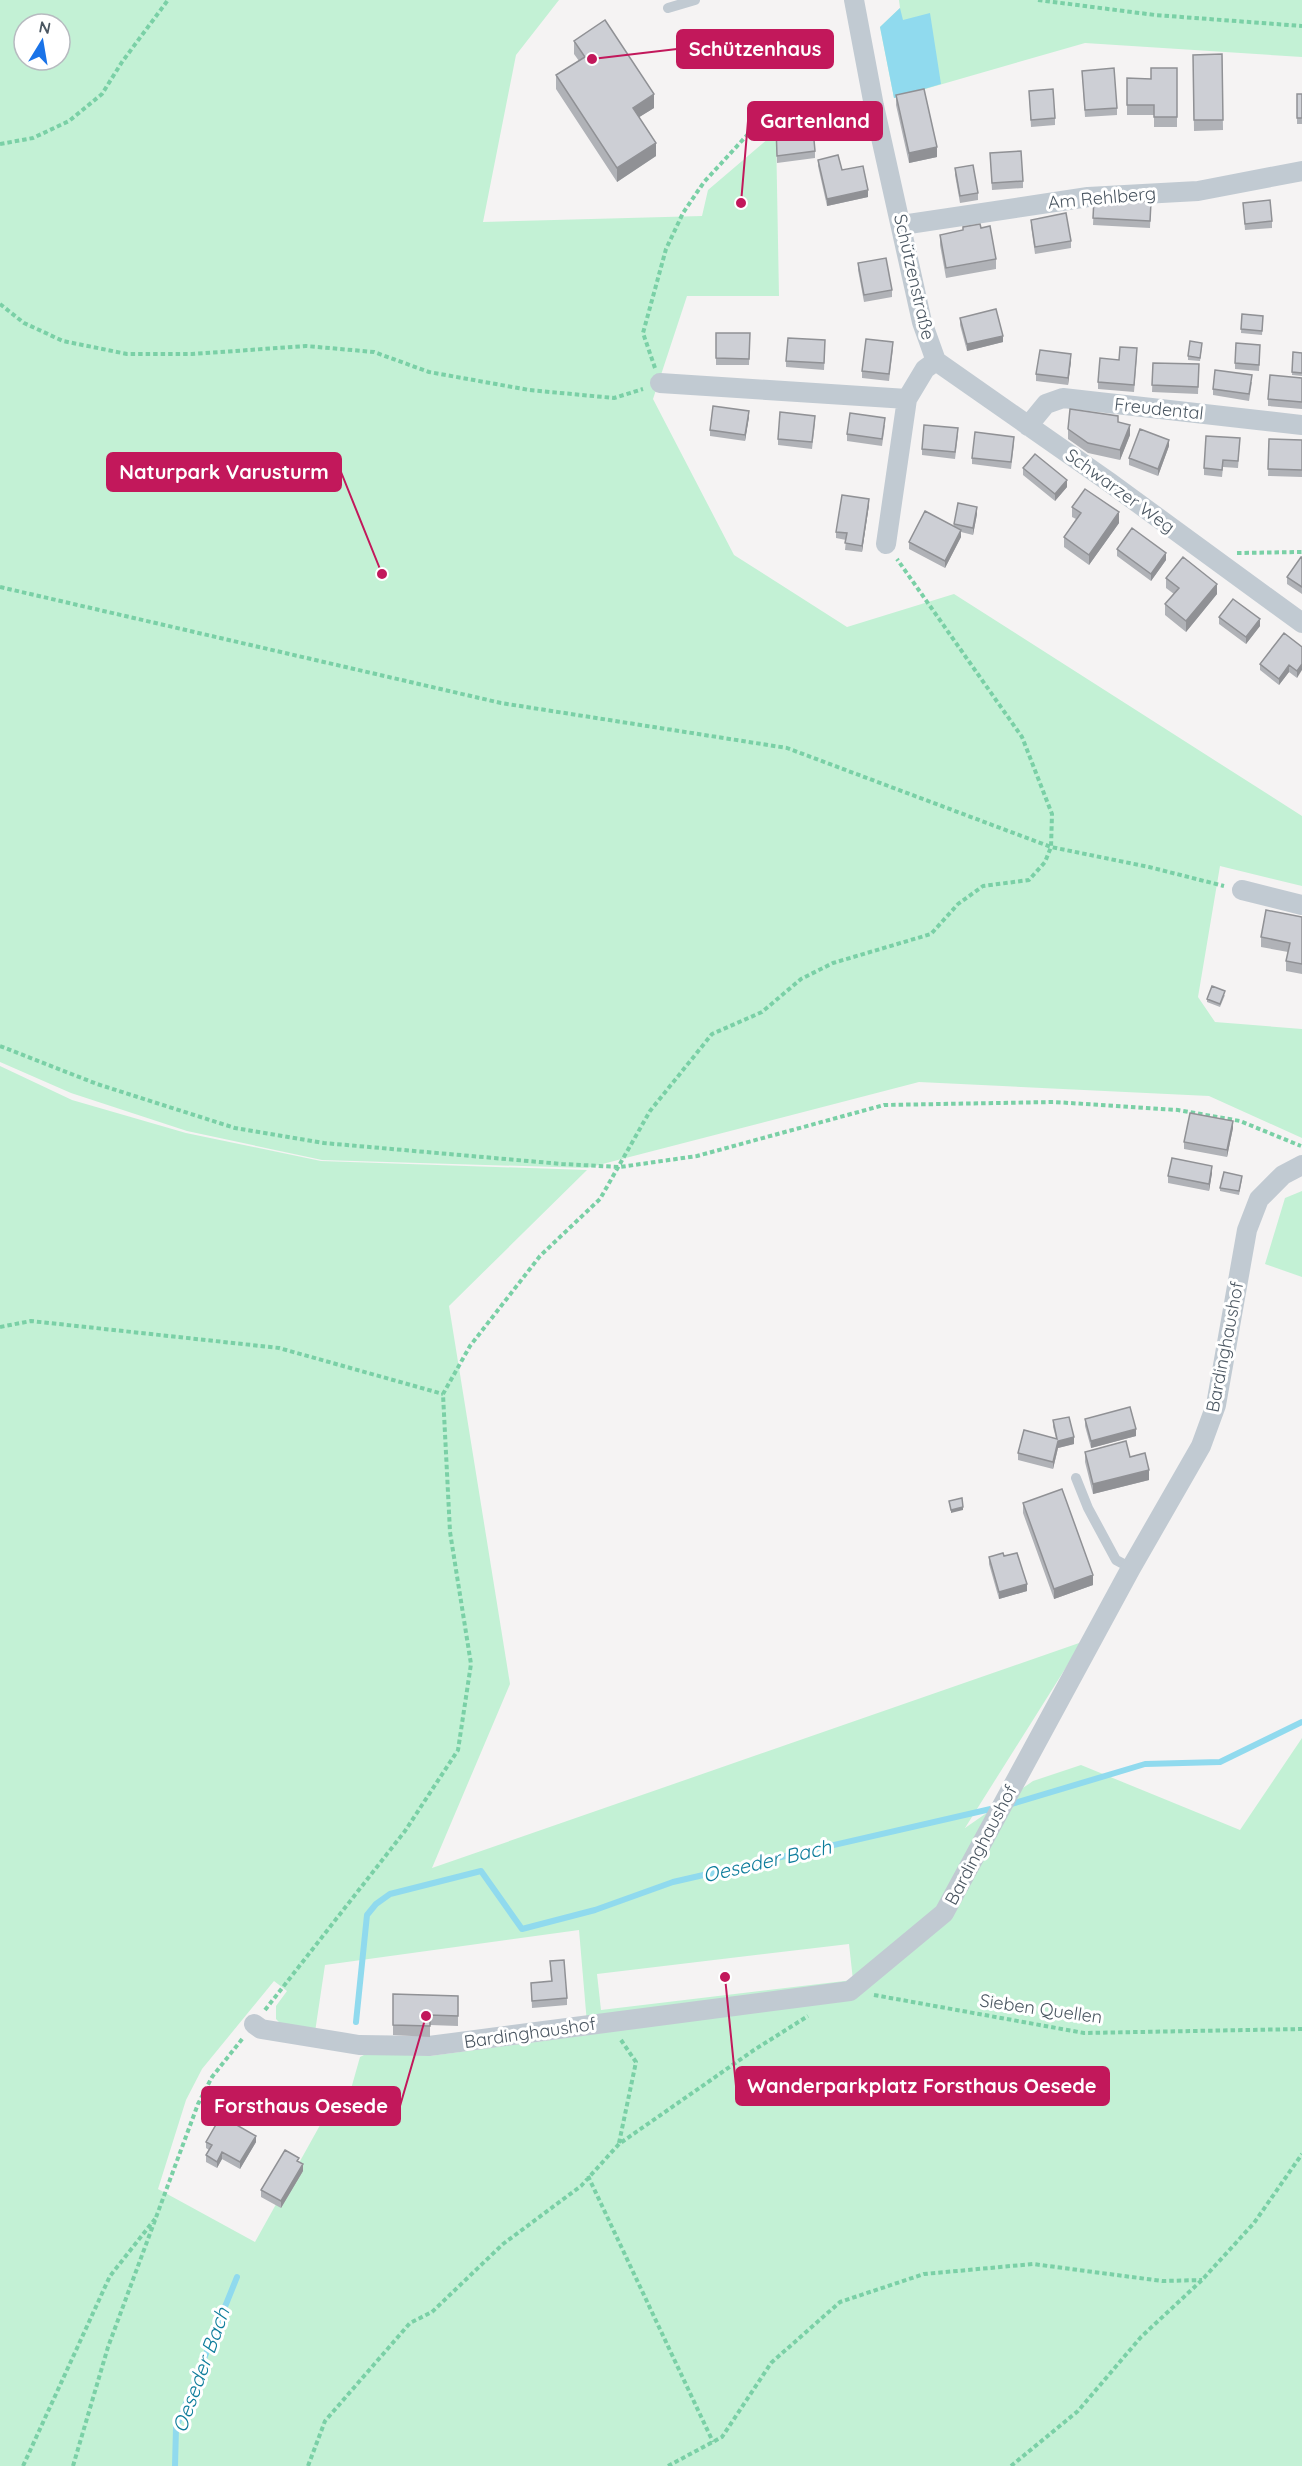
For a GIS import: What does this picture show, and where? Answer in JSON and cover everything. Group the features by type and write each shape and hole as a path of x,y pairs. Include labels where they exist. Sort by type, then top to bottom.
{"street":[{"name":"Schützenstraße","path":"859,1 874,106 922,322 936,361 925,369 907,399 886,544"},
{"name":"Am Rehlberg","path":"902,225 1088,197 1198,191 1302,171"},
{"name":"Schwarzer Weg","path":"936,361 1302,622"},
{"path":"660,383 907,399"},
{"name":"Freudental","path":"1028,426 1046,404 1063,398 1302,425"},
{"path":"1242,890 1302,905"},
{"name":"Bardinghaushof","path":"254,2024 261,2029 359,2045 429,2046 850,1991 944,1913 1131,1568 1201,1446 1216,1405 1247,1230 1259,1199 1283,1174 1302,1166"}],"lane":[{"path":"668,8 694,0"},
{"path":"1076,1478 1088,1508 1116,1560 1131,1568"}],"path":[{"path":"0,144 33,138 69,121 102,94 122,62 168,0"},
{"path":"1038,0 1155,15 1302,26"},
{"path":"0,304 24,323 63,341 127,354 192,354 306,346 374,352 429,372 529,390 614,399 660,383 643,333 666,249 682,213 704,182 750,132"},
{"path":"73,2466 108,2347 198,2104 212,2077 405,1831 458,1750 471,1664 450,1532 443,1394 470,1346 540,1256 600,1199 650,1112 712,1034 762,1012 801,979 833,963 931,934 958,904 983,886 1029,880 1045,862 1051,847 1052,814 1022,737 886,544"},
{"path":"1207,553 1302,552"},
{"path":"0,587 501,703 787,748 1051,847 1149,867 1242,890"},
{"path":"0,1046 96,1084 235,1128 324,1143 562,1164 620,1167 697,1156 884,1105 1054,1102 1178,1110 1240,1121 1302,1146"},
{"path":"0,1327 32,1321 279,1348 443,1394"},
{"name":"Sieben Quellen","path":"850,1991 1084,2033 1302,2029"},
{"path":"308,2466 325,2421 410,2323 432,2312 503,2244 581,2186 619,2144 754,2050 812,2014"},
{"path":"609,2022 636,2062 619,2144"},
{"path":"1011,2466 1078,2411 1141,2337 1202,2280 1254,2223 1302,2154"},
{"path":"588,2176 712,2442"},
{"path":"23,2466 110,2276 159,2214"},
{"path":"668,2466 722,2437 771,2363 840,2302 850,2298 924,2274 1033,2265 1162,2281 1202,2280"}],"green space":[{"path":"0,0 559,0 516,55 483,222 702,216 708,190 776,132 779,296 687,296 653,399 734,555 847,627 954,594 1302,816 1302,886 1220,866 1198,997 1215,1022 1302,1029 1302,1138 1209,1096 919,1082 587,1168 322,1160 187,1131 71,1093 0,1062"},
{"path":"899,0 1302,0 1302,57 1085,43 894,98 880,27 900,8"},
{"path":"0,1066 72,1100 186,1133 321,1161 587,1170 449,1306 510,1684 432,1868 1082,1642 965,1828 1033,1781 1081,1765 1240,1830 1302,1738 1302,2466 0,2466","holes":["579,1930 588,2035 430,2056 368,2053 360,2057 351,2089 324,2118 255,2242 158,2189 186,2100 202,2069 274,1981 287,1991 276,2006 276,2019 281,2024 315,2032 325,1965","849,1944 853,1980 601,2010 597,1974"]},
{"path":"1302,1191 1302,1277 1265,1264 1285,1198"}],"water":[{"path":"900,8 903,20 930,13 941,84 894,98 880,27"}],"building":[{"path":"605,20 654,94 633,108 656,143 617,168 556,75 585,57 574,41"},
{"path":"1222,54 1223,120 1194,120 1193,55"},
{"path":"1114,68 1117,108 1085,110 1082,71"},
{"path":"1151,68 1177,68 1177,117 1154,117 1154,105 1127,105 1127,78 1151,79"},
{"path":"924,89 937,147 909,153 896,95"},
{"path":"1053,89 1055,118 1031,120 1029,91"},
{"path":"1297,94 1302,94 1302,118 1297,118"},
{"path":"812,118 815,151 777,156 776,125"},
{"path":"1021,151 1023,181 992,183 990,153"},
{"path":"838,155 842,170 863,166 868,190 827,199 818,160"},
{"path":"973,165 978,193 960,196 955,168"},
{"path":"1094,199 1151,202 1150,221 1093,218"},
{"path":"1270,200 1272,221 1245,224 1243,203"},
{"path":"1066,213 1071,241 1035,247 1031,220"},
{"path":"980,224 981,228 990,226 996,259 946,268 940,235"},
{"path":"886,258 892,290 864,295 858,263"},
{"path":"996,309 1003,336 967,344 960,318"},
{"path":"1242,314 1263,316 1262,331 1241,329"},
{"path":"716,333 750,333 749,359 716,358"},
{"path":"788,338 825,340 824,363 786,361"},
{"path":"866,339 893,342 889,374 862,371"},
{"path":"1190,341 1202,343 1200,358 1188,356"},
{"path":"1236,343 1260,345 1259,365 1235,363"},
{"path":"1120,347 1137,348 1134,385 1098,382 1100,358 1119,360"},
{"path":"1040,350 1071,354 1068,378 1036,374"},
{"path":"1293,352 1302,353 1302,373 1292,372"},
{"path":"1153,363 1199,364 1198,387 1152,385"},
{"path":"1215,370 1252,375 1249,394 1213,389"},
{"path":"1270,375 1302,378 1302,402 1268,399"},
{"path":"713,406 749,411 745,435 710,430"},
{"path":"1070,409 1118,416 1118,422 1130,425 1120,450 1088,443 1068,429"},
{"path":"780,412 815,416 812,442 778,439"},
{"path":"850,413 885,418 882,439 847,434"},
{"path":"924,425 958,428 955,452 922,449"},
{"path":"1140,429 1169,440 1158,469 1129,458"},
{"path":"975,432 1014,437 1011,462 972,458"},
{"path":"1206,436 1240,438 1238,461 1223,460 1222,470 1204,468"},
{"path":"1269,439 1302,440 1302,470 1268,469"},
{"path":"1035,454 1067,480 1055,494 1023,468"},
{"path":"1085,489 1119,512 1089,555 1064,537 1081,513 1072,507"},
{"path":"842,495 869,499 862,546 845,543 847,533 836,532"},
{"path":"958,503 977,507 973,528 954,524"},
{"path":"925,511 961,530 945,561 909,542"},
{"path":"1132,528 1166,553 1151,574 1117,549"},
{"path":"1183,557 1217,584 1186,621 1165,604 1179,588 1166,578"},
{"path":"1302,557 1302,587 1287,577"},
{"path":"1233,599 1260,619 1246,637 1219,617"},
{"path":"1284,633 1302,647 1302,664 1297,671 1289,665 1279,679 1260,664"},
{"path":"1266,910 1302,917 1302,964 1286,961 1290,943 1261,937"},
{"path":"1212,986 1225,991 1220,1004 1207,999"},
{"path":"1190,1113 1233,1121 1227,1150 1184,1142"},
{"path":"1172,1158 1212,1166 1209,1184 1168,1176"},
{"path":"1224,1172 1242,1176 1239,1191 1220,1188"},
{"path":"1130,1407 1136,1429 1091,1441 1085,1419"},
{"path":"1069,1417 1074,1437 1058,1441 1053,1462 1018,1453 1024,1430 1057,1439 1053,1420"},
{"path":"1126,1441 1130,1457 1145,1453 1149,1470 1093,1484 1085,1452"},
{"path":"1062,1489 1093,1575 1054,1589 1023,1503"},
{"path":"962,1498 963,1507 951,1510 949,1501"},
{"path":"1003,1553 1004,1556 1017,1553 1027,1584 999,1592 989,1557"},
{"path":"564,1960 567,1998 532,2001 531,1983 552,1981 550,1961"},
{"path":"393,1994 458,1996 458,2016 430,2015 430,2026 393,2025"},
{"path":"221,2116 256,2136 240,2162 222,2152 217,2162 206,2155 212,2145 206,2142"},
{"path":"285,2150 299,2158 297,2161 303,2164 281,2201 261,2190"}],"waterway":[{"name":"Oeseder Bach","path":"1008,1805 1145,1764 1220,1762 1302,1722"},
{"name":"Oeseder Bach","path":"356,2022 367,1915 376,1904 390,1894 481,1871 522,1929 595,1910 673,1882 995,1808"},
{"name":"Oeseder Bach","path":"175,2466 176,2428 237,2277"}],"place":[{"name":"Schützenhaus","path":"592,59"},
{"name":"Gartenland","path":"741,203"},
{"name":"Naturpark Varusturm","path":"382,574"},
{"name":"Wanderparkplatz Forsthaus Oesede","path":"725,1977"},
{"name":"Forsthaus Oesede","path":"426,2016"}]}
